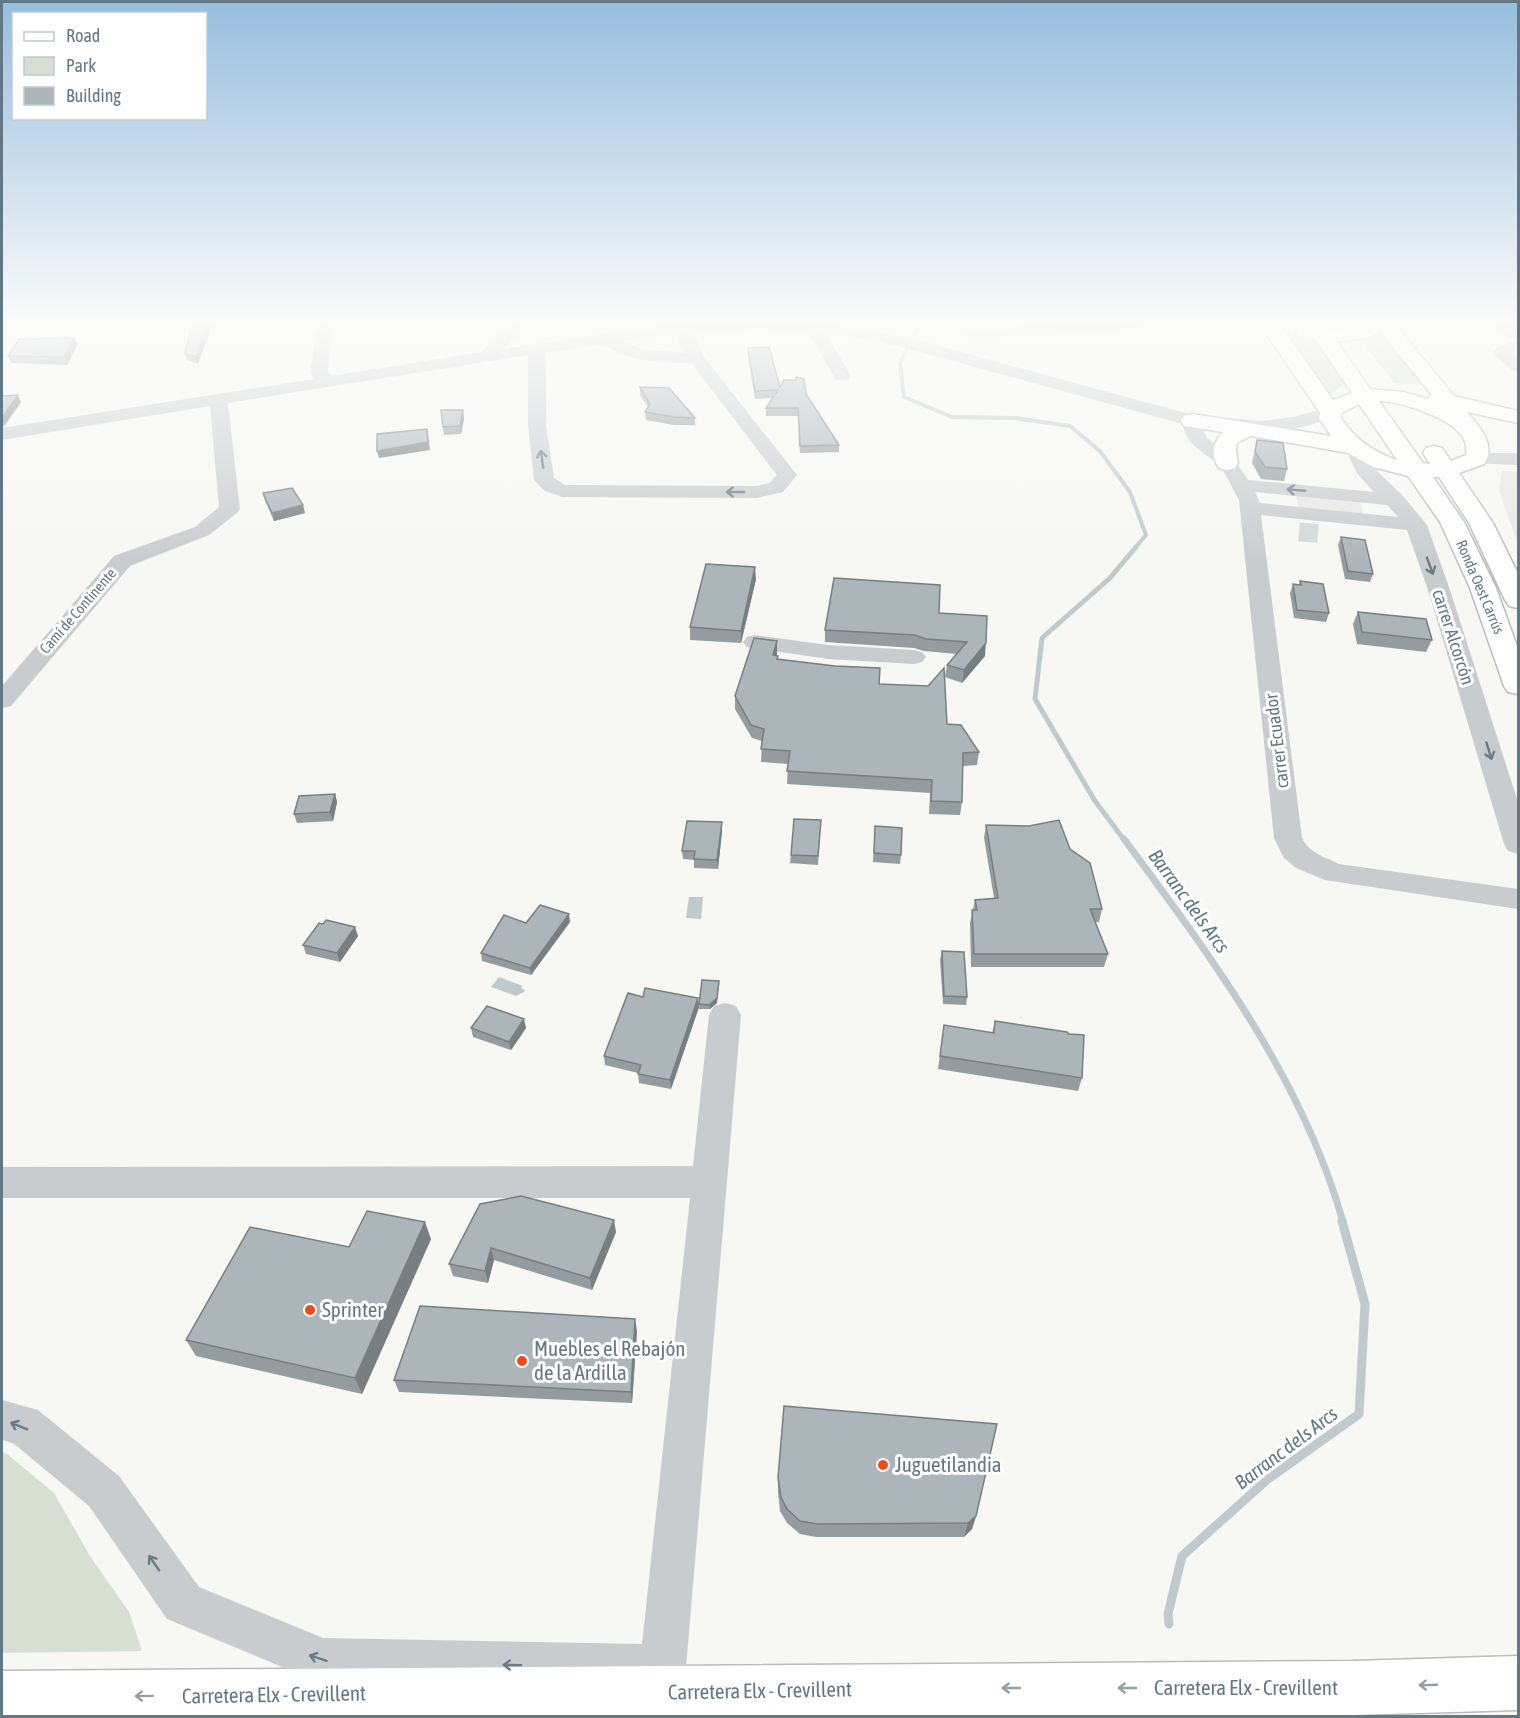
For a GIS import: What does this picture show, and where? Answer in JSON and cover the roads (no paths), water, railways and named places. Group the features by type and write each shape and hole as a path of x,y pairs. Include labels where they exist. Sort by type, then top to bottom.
{"main road":[{"name":"Ronda Oest Carrús","path":"1324,403 1331,413 1330,418 1335,426 1355,448 1383,462 1421,488 1452,522"},
{"path":"1331,413 1343,403"},
{"name":"Ronda Oest Carrús","path":"1370,403 1418,469 1452,522 1483,588 1518,686"},
{"name":"Ronda Oest Carrús","path":"1397,403 1446,469 1481,523 1503,564 1518,600"},
{"path":"1415,403 1437,410 1455,419 1471,431"},
{"name":"Ronda Oest Carrús","path":"1450,403 1478,444 1476,459 1503,564"},
{"path":"1463,403 1518,417"},
{"path":"1498,403 1518,411"},
{"path":"1192,421 1245,431 1310,438 1355,448"},
{"path":"1227,462 1223,450 1224,443 1232,436 1245,431"},
{"name":"Ronda Oest Carrús","path":"1383,462 1418,469 1446,469 1467,464 1476,459"},
{"name":"Carretera Elx - Crevillent","path":"2,1698 1069,1688 1353,1688 1508,1681"}],"street":[{"path":"2,434 192,403"},
{"name":"Camí de Continente","path":"2,701 122,561 202,531 230,509 218,403"},
{"path":"537,403 537,425 544,480 552,487 562,491 757,492 776,488 787,475 734,403"},
{"path":"1128,403 1192,421 1262,427 1294,423 1331,413"},
{"name":"carrer Ecuador","path":"1192,421 1192,431 1201,445 1227,462 1245,497 1288,838 1294,851 1306,861 1335,873 1518,899"},
{"name":"carrer Alcorcón","path":"1355,448 1360,464 1367,473 1396,500 1416,525 1439,591 1518,844"},
{"path":"1476,459 1518,459"},
{"path":"1245,497 1328,493 1396,500"},
{"path":"1319,525 1328,493"},
{"path":"1245,497 1276,516 1319,525 1355,530 1388,523"},
{"path":"1276,516 1284,528 1388,523 1416,525"},
{"path":"754,642 828,652 914,657"},
{"path":"663,1668 725,1015"},
{"path":"2,1182 709,1182"},
{"path":"2,1420 23,1425 104,1491 183,1603 323,1661 663,1668 841,1678 969,1689"}],"waterway":[{"name":"Barranc dels Arcs","path":"919,403 952,417 1015,418 1070,426 1100,451 1130,492 1146,535 1135,548"},
{"name":"Barranc dels Arcs","path":"1125,841 1095,801 1035,699 1042,638 1110,578 1136,547"},
{"name":"Barranc dels Arcs","path":"1124,839 1221,974 1279,1069 1326,1169 1343,1222"},
{"name":"Barranc dels Arcs","path":"1169,1624 1168,1614 1182,1556 1268,1479 1359,1414 1365,1304 1342,1221"}],"tunnel":[{"path":"1299,532 1327,534"}],"place":[{"name":"Sprinter","path":"310,1310"},
{"name":"Muebles el Rebajón de la Ardilla","path":"522,1361"},
{"name":"Juguetilandia","path":"883,1465"}]}
